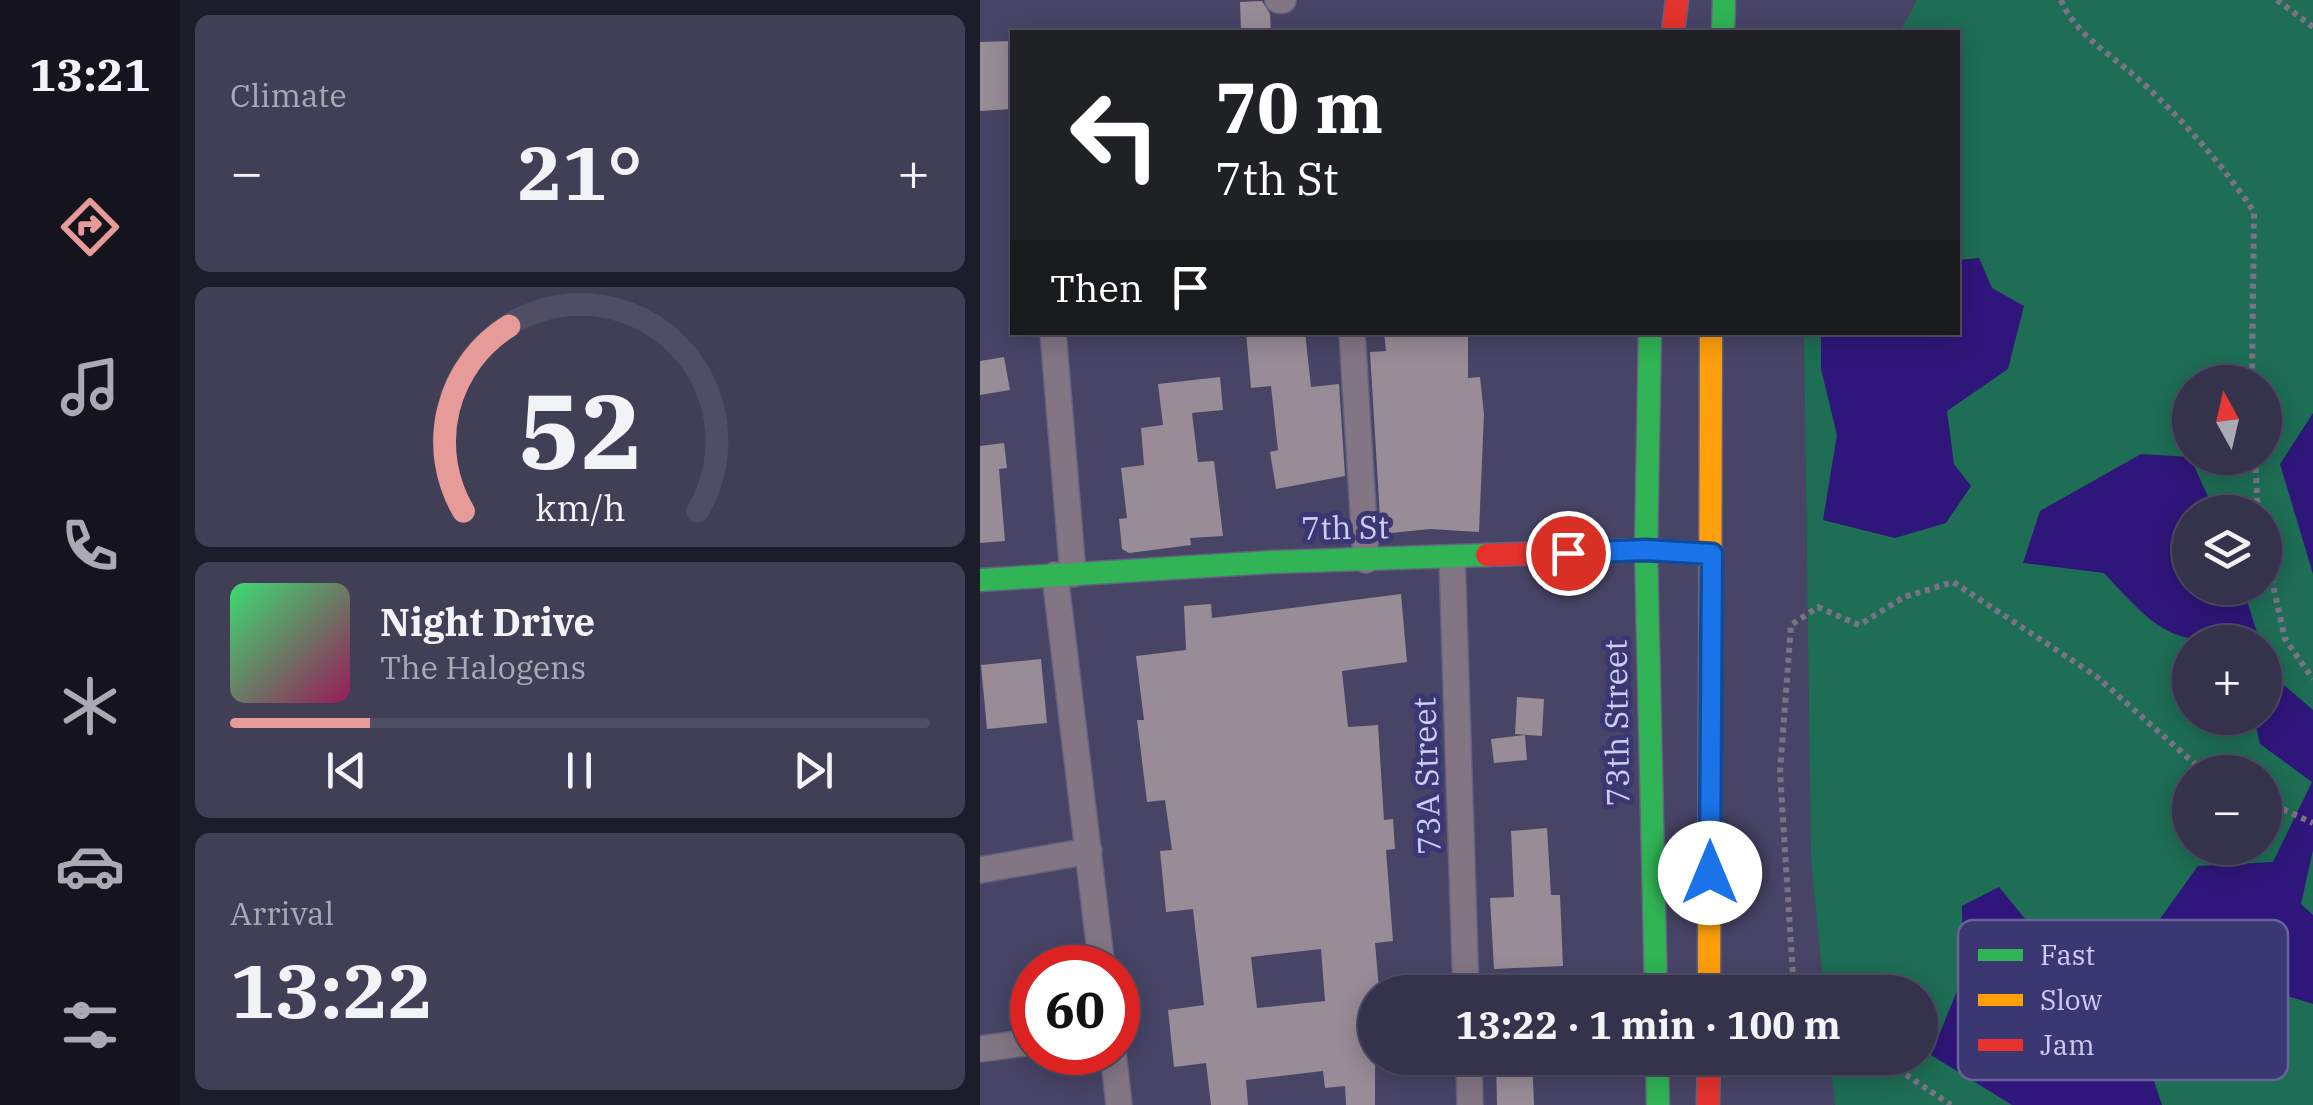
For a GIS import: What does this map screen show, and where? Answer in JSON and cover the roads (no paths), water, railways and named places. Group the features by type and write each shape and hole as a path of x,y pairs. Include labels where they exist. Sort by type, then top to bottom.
{"main road":[{"path":"1673,30 1676,0"},
{"path":"1723,30 1724,0"},
{"name":"73th Street","path":"1650,335 1646,550 1656,975"},
{"path":"1709,975 1711,335"},
{"name":"7th St","path":"980,580 1646,550 1712,554"},
{"path":"1657,1075 1658,1105"},
{"path":"1708,1105 1709,1075"}],"street":[{"path":"1053,335 1064,575 1099,945"},
{"path":"1352,335 1366,560"},
{"name":"73A Street","path":"1452,558 1465,975"},
{"path":"980,870 1088,852"},
{"path":"980,1049 1010,1045"},
{"path":"1115,1075 1119,1105"},
{"path":"1469,1075 1470,1105"}]}
